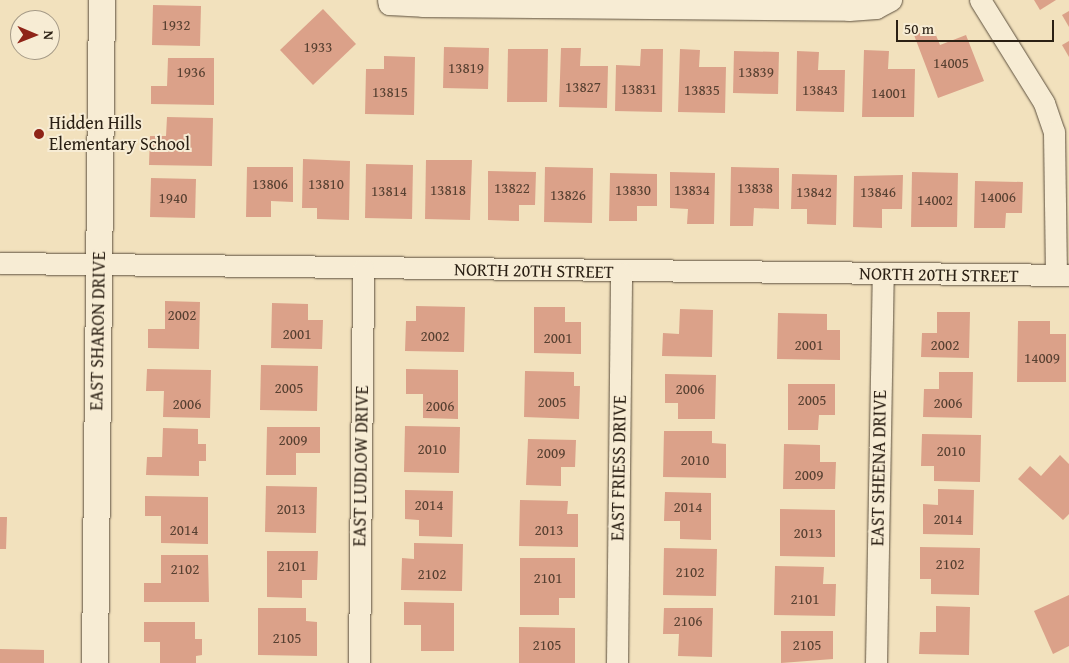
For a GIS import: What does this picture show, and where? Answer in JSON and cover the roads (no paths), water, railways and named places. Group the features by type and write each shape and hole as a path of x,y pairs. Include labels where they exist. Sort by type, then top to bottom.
{"street":[{"name":"EAST SHARON DRIVE","path":"95,663 102,0"},
{"path":"389,2 849,10 876,8 891,0"},
{"path":"980,0 1044,103 1054,132 1062,275"},
{"name":"NORTH 20TH STREET","path":"0,263 98,262 363,269 1062,275"},
{"name":"EAST LUDLOW DRIVE","path":"359,663 363,269"},
{"name":"EAST FRIESS DRIVE","path":"617,663 621,272"},
{"name":"EAST SHEENA DRIVE","path":"876,663 883,274"}],"place":[{"name":"Hidden Hills Elementary School","path":"39,134"}]}
